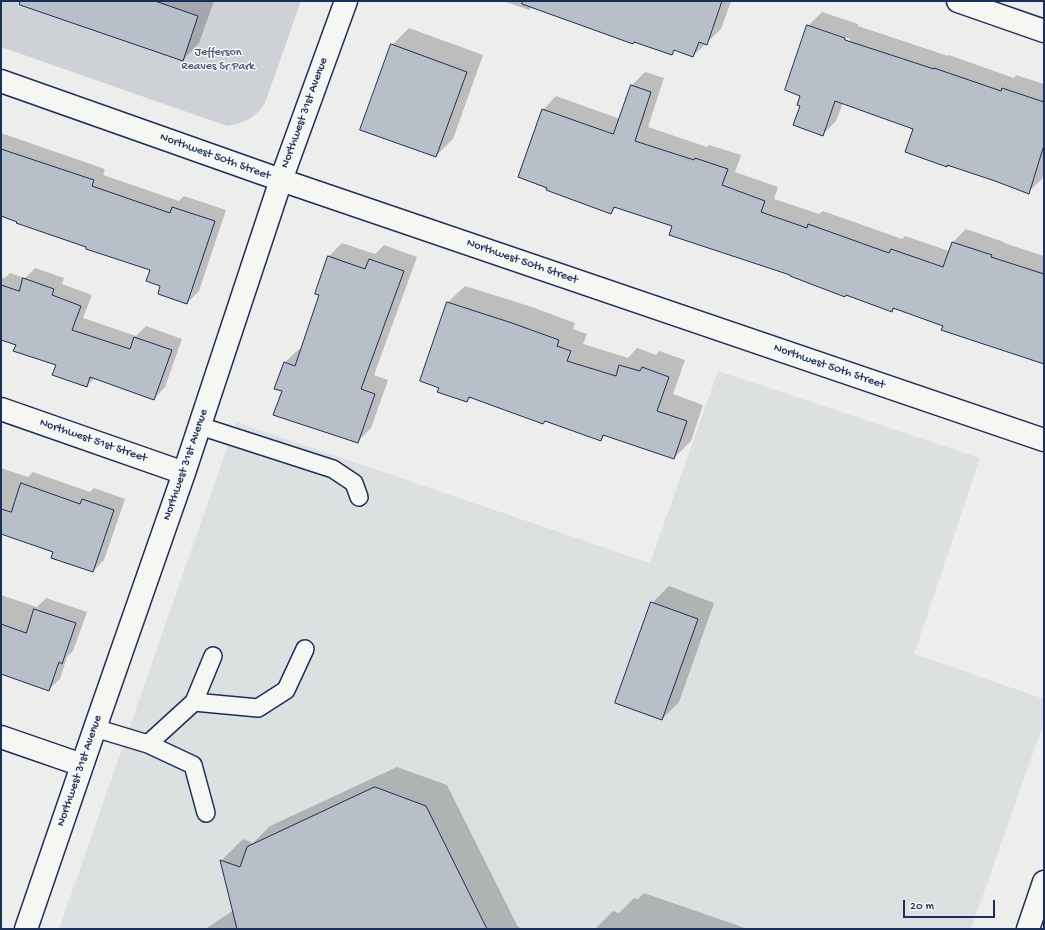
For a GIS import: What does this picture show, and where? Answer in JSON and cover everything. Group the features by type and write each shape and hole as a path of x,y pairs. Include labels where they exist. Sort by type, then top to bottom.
{"street":[{"name":"Northwest 31st Avenue","path":"26,929 184,473 281,180 346,1"},
{"path":"958,1 1044,31"},
{"name":"Northwest 50th Street","path":"1,81 281,180 1044,440"},
{"name":"Northwest 51st Street","path":"1,409 184,473"},
{"path":"1,737 82,765"},
{"path":"1028,929 1044,882"}],"lane":[{"path":"200,426 333,469 354,483 359,497"},
{"path":"194,702 258,708 286,690 306,649"},
{"path":"148,744 194,702 212,656"},
{"path":"95,728 148,744 193,765 206,813"}],"shaded area":[{"path":"718,371 980,458 914,654 1044,699 1044,722 971,929 59,929 236,422 650,563"}],"green space":[{"name":"Jefferson Reaves Sr Park","path":"1,1 301,1 265,103 257,113 249,119 227,126 1,47"}],"building":[{"path":"20,1 155,1 198,16 183,61 20,5"},
{"path":"523,1 722,1 707,45 699,42 693,57 674,50 672,55 634,42 633,44 522,4"},
{"path":"807,25 845,38 845,40 1001,91 1002,88 1044,102 1044,145 1029,194 995,181 947,165 947,167 905,152 913,129 835,101 823,136 793,125 800,106 797,105 800,96 785,90"},
{"path":"391,44 467,72 436,157 360,130"},
{"path":"631,85 651,92 635,141 728,169 722,185 765,201 761,212 807,228 808,224 889,253 891,249 943,267 952,242 992,255 991,257 1044,274 1044,364 941,330 943,326 893,308 892,312 846,295 845,297 790,275 669,235 672,226 614,207 611,214 546,190 547,188 518,177 542,109 613,134"},
{"path":"1,149 94,180 92,186 170,213 172,207 215,221 187,304 158,294 160,286 146,281 150,270 86,249 86,247 16,223 17,222 1,216"},
{"path":"328,256 365,269 369,259 404,271 361,389 375,394 358,443 273,415 282,391 274,389 284,362 295,366 319,295 315,294"},
{"path":"23,278 54,289 52,295 81,306 72,330 130,349 134,337 172,350 154,400 90,377 87,387 52,375 56,365 13,351 16,345 1,340 1,285 19,291"},
{"path":"447,302 559,340 557,346 571,351 567,361 616,376 619,365 640,371 642,367 669,377 657,411 687,421 674,459 603,435 601,441 545,421 543,424 469,397 467,402 437,392 439,388 420,381"},
{"path":"21,483 80,504 82,499 114,510 93,572 51,558 53,552 1,534 1,509 11,512"},
{"path":"651,602 698,619 662,720 615,703"},
{"path":"34,609 76,623 62,664 59,662 49,691 1,674 1,624 26,633"},
{"path":"375,787 426,806 487,929 237,929 220,860 240,867 247,847"}]}
